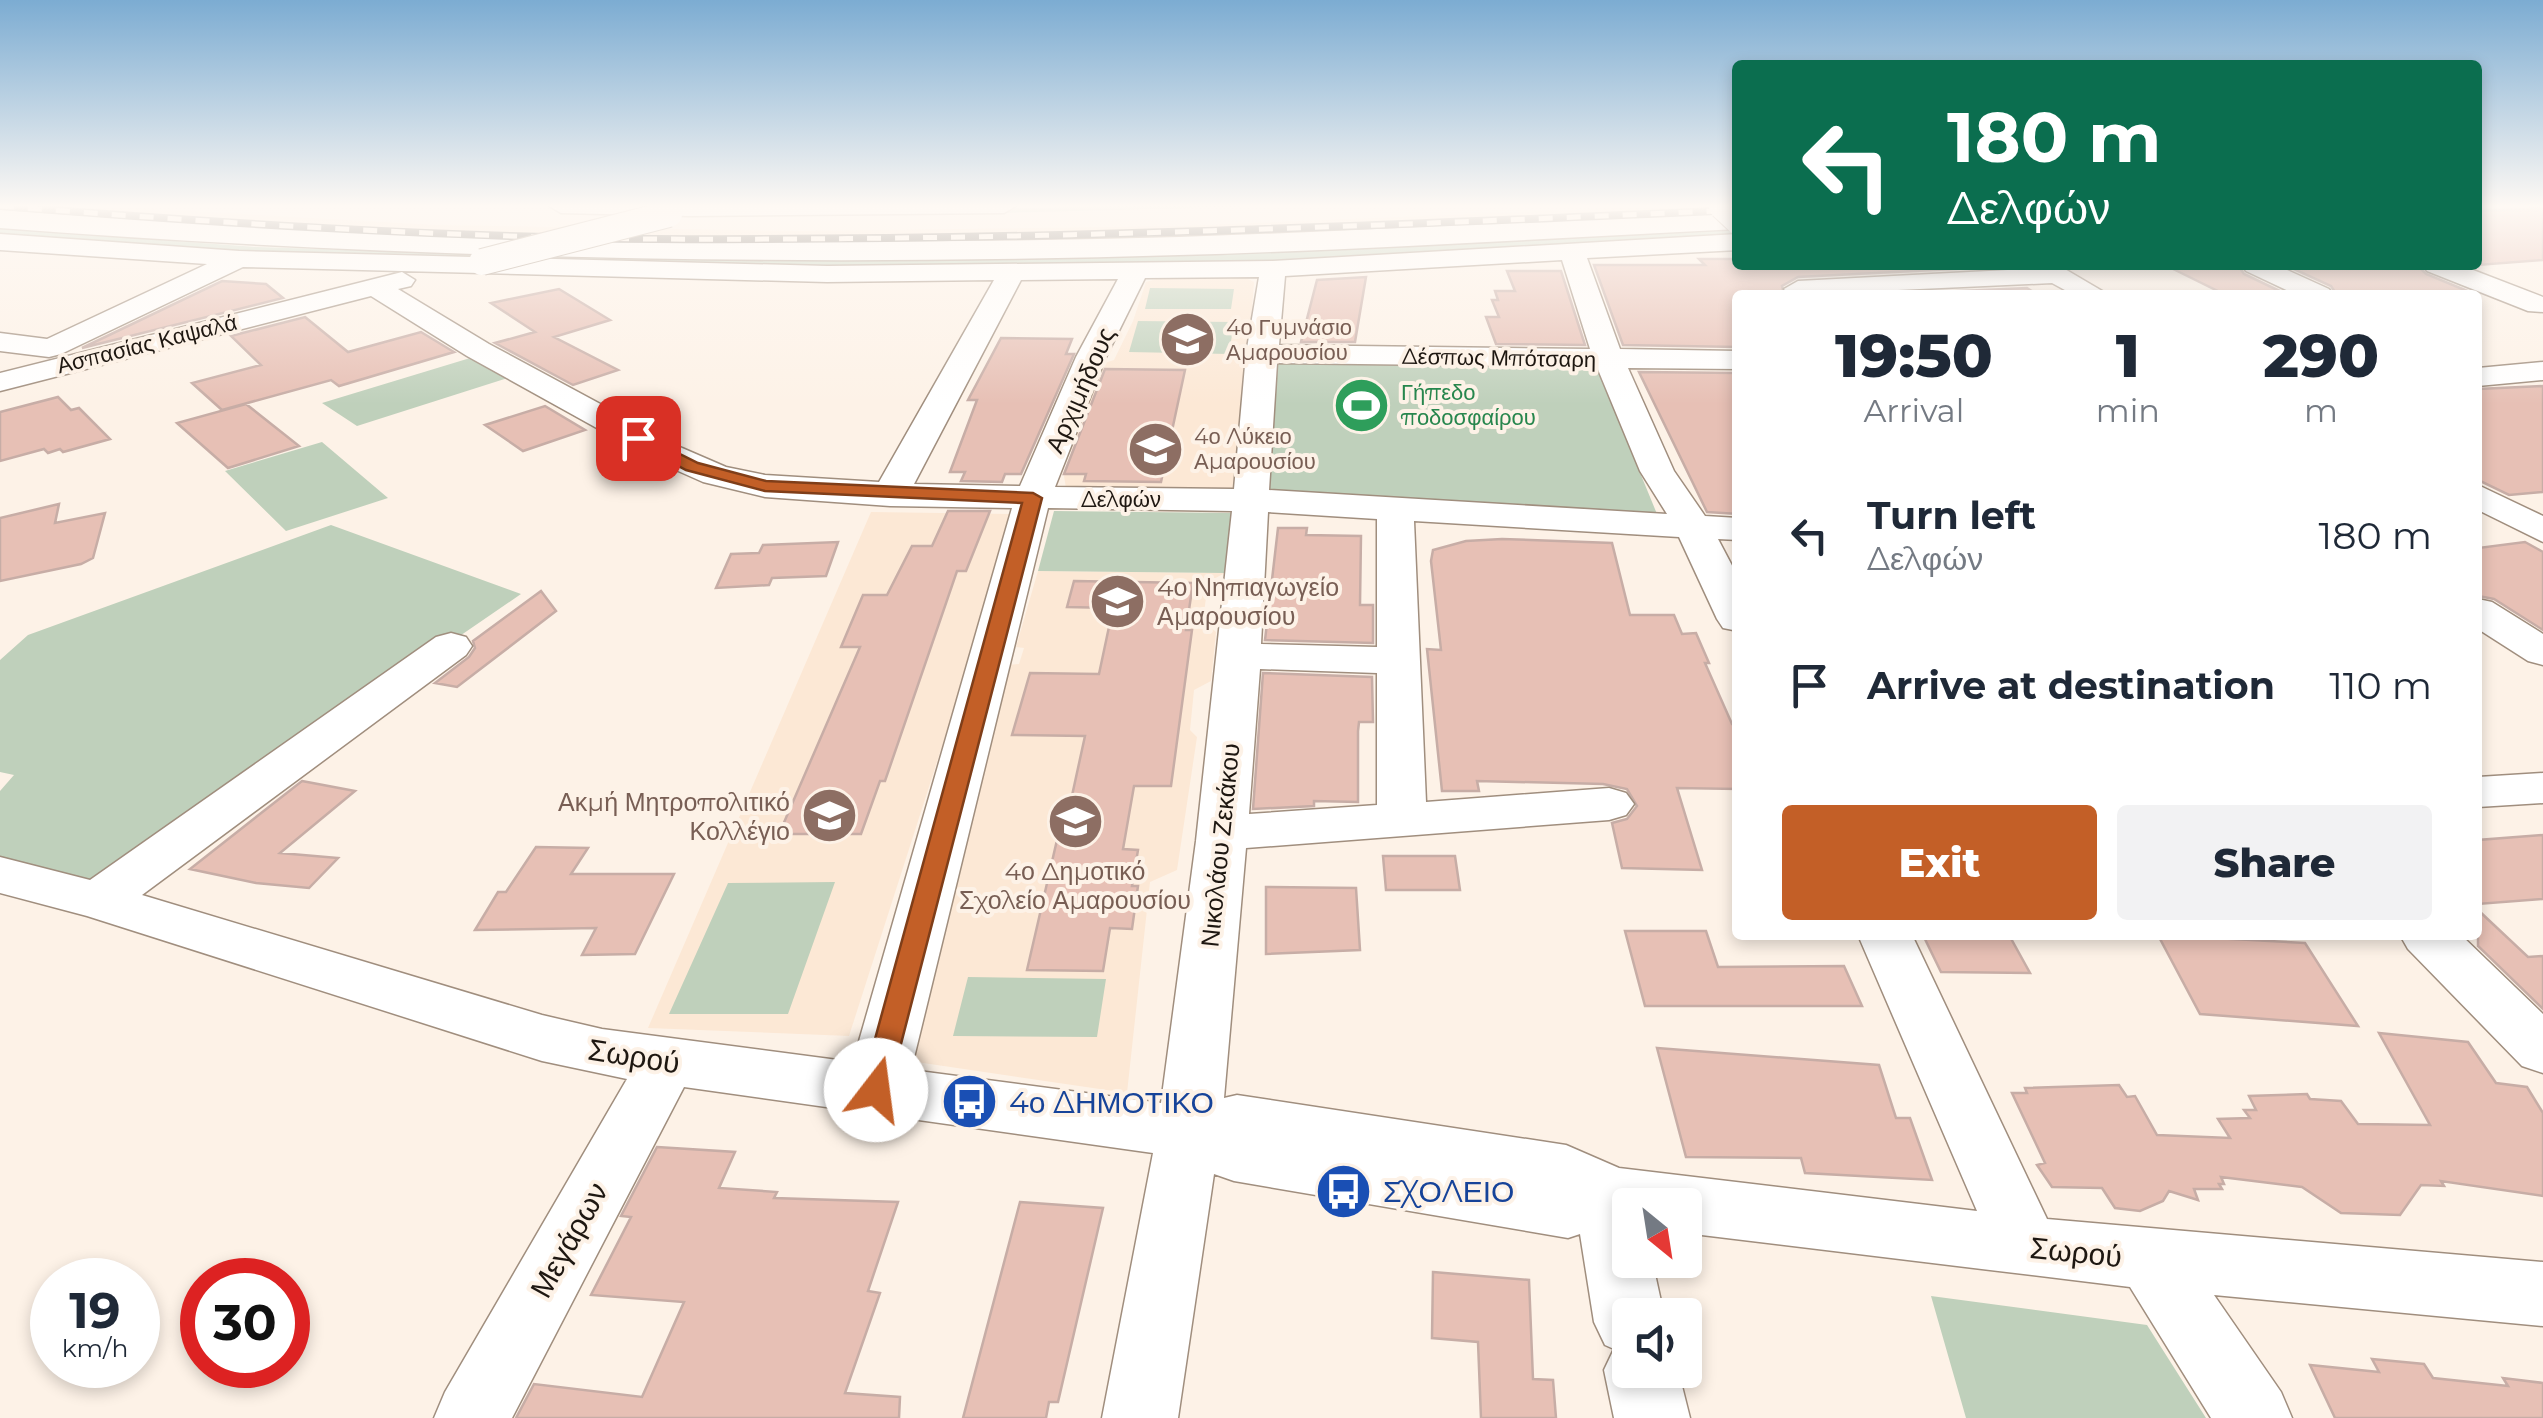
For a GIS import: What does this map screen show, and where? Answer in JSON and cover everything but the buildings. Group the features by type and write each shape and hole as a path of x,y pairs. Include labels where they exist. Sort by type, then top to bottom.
{"street":[{"path":"0,374 211,272"},
{"path":"374,286 405,272"},
{"name":"Ασπασίας Καψαλά","path":"0,382 435,272"},
{"path":"714,272 1114,272"},
{"name":"Αρχιμήδους","path":"876,1090 1033,498 1092,357 1135,272"},
{"name":"Νικολάου Ζεκάκου","path":"1140,1418 1188,1132 1240,656 1248,500 1262,388 1261,354 1274,272"},
{"path":"1579,272 1609,360 1658,470 1693,526 1732,607"},
{"path":"1823,290 2024,272"},
{"path":"2052,272 2086,290"},
{"path":"2270,272 2308,290"},
{"path":"2455,272 2540,305"},
{"path":"890,495 1011,273"},
{"name":"Δελφών","path":"374,286 478,350 692,466 765,486 890,495 1248,500 1732,529"},
{"path":"2482,310 2540,305"},
{"path":"0,342 49,348"},
{"name":"Δέσπως Μπότσαρη","path":"1261,354 1732,360"},
{"path":"2482,376 2543,371"},
{"path":"2490,503 2543,504"},
{"path":"2490,503 2543,531"},
{"path":"1394,509 1402,818"},
{"path":"2482,614 2543,652"},
{"path":"98,900 451,646"},
{"path":"1240,656 1398,662"},
{"path":"2482,792 2543,788"},
{"path":"1221,833 1608,804"},
{"name":"Σωρού","path":"5,882 98,900 542,1038 667,1062 1188,1132 1234,1154 1568,1209 1610,1194 2026,1247 2543,1294"},
{"path":"1887,940 2026,1247"},
{"path":"2433,940 2543,1050"},
{"name":"Μεγάρων","path":"472,1418 667,1062"},
{"path":"1610,1194 1625,1298"},
{"path":"2150,1259 2254,1418"},
{"path":"1645,1388 1652,1418"}],"shaded area":[{"name":"4ο Γυμνάσιο Αμαρουσίου","path":"1246,278 1254,282 1246,390 1232,490 1066,488 1064,476 1095,371 1098,365 1114,360 1146,282"},
{"name":"Ακμή Μητροπολιτικό Κολλέγιο","path":"871,512 1010,514 970,659 849,1036 648,1028"},
{"name":"4ο Δημοτικό Σχολείο Αμαρουσίου","path":"1038,571 1225,573 1208,582 1203,621 1216,632 1211,681 1194,690 1190,730 1197,737 1177,870 1150,882 1127,1093 903,1060 1009,665 1019,664 1024,648 1016,647"}],"green space":[{"path":"1150,288 1234,289 1231,309 1145,309"},
{"path":"1138,321 1234,322 1229,354 1129,352"},
{"path":"480,355 517,375 357,426 322,403"},
{"path":"1275,362 1595,363 1657,514 1259,493"},
{"path":"322,442 388,498 286,531 225,471"},
{"path":"1054,511 1234,513 1225,573 1038,571"},
{"path":"331,525 521,594 97,885 0,863 0,791 14,775 0,772 0,660 28,635"},
{"path":"835,882 788,1014 669,1014 728,883"},
{"path":"968,977 1106,979 1097,1037 953,1036"},
{"path":"1931,1296 2147,1325 2206,1418 1966,1418"}],"place":[{"name":"4ο Γυμνάσιο Αμαρουσίου","path":"1187,340"},
{"name":"Γήπεδο ποδοσφαίρου","path":"1362,405"},
{"name":"4ο Λύκειο Αμαρουσίου","path":"1155,449"},
{"name":"4ο Νηπιαγωγείο Αμαρουσίου","path":"1118,601"},
{"name":"Ακμή Μητροπολιτικό Κολλέγιο","path":"829,816"},
{"name":"4ο Δημοτικό Σχολείο Αμαρουσίου","path":"1075,822"},
{"name":"4ο ΔΗΜΟΤΙΚΟ","path":"970,1102"},
{"name":"ΣΧΟΛΕΙΟ","path":"1344,1191"}],"route":[{"path":"638,438 715,475 765,486 890,495 1033,498 876,1090"}]}
